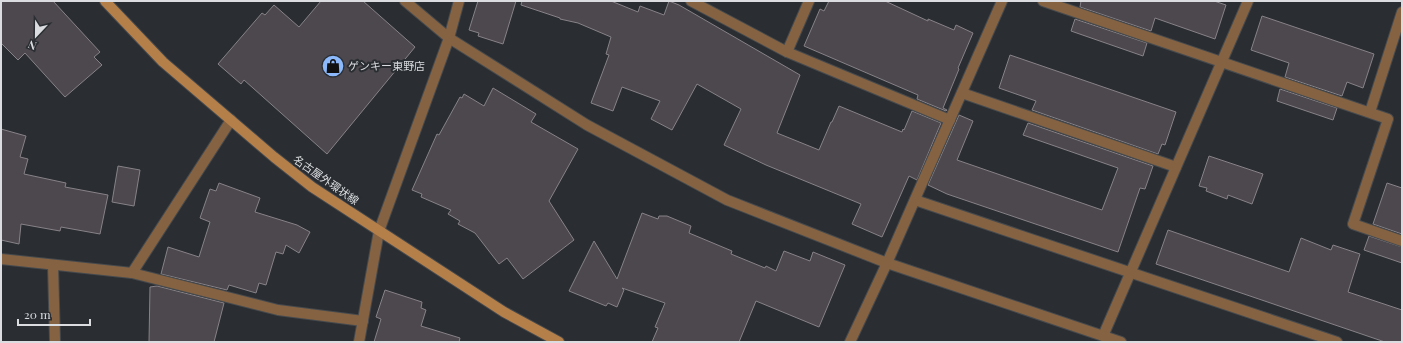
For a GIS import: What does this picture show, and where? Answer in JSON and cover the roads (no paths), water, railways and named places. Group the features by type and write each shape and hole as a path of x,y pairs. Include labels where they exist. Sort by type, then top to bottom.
{"main road":[{"name":"名古屋外環状線","path":"105,1 163,62 274,157 312,187 504,312 559,342"}],"street":[{"path":"405,1 449,38 586,125 727,200 888,263 1120,342"},
{"path":"359,342 379,231 449,38 459,1"},
{"path":"691,1 787,52 950,120"},
{"path":"787,52 809,1"},
{"path":"850,342 888,263 1002,1"},
{"path":"1043,1 1388,119 1352,224 1402,241"},
{"path":"1103,336 1248,1"},
{"path":"1370,112 1402,12"},
{"path":"962,93 1176,167"},
{"path":"132,273 231,120"},
{"path":"915,200 1337,342"},
{"path":"1,259 132,273 278,310 363,322"},
{"path":"53,265 55,342"}],"place":[{"name":"ゲンキー東野店","path":"333,66"}]}
